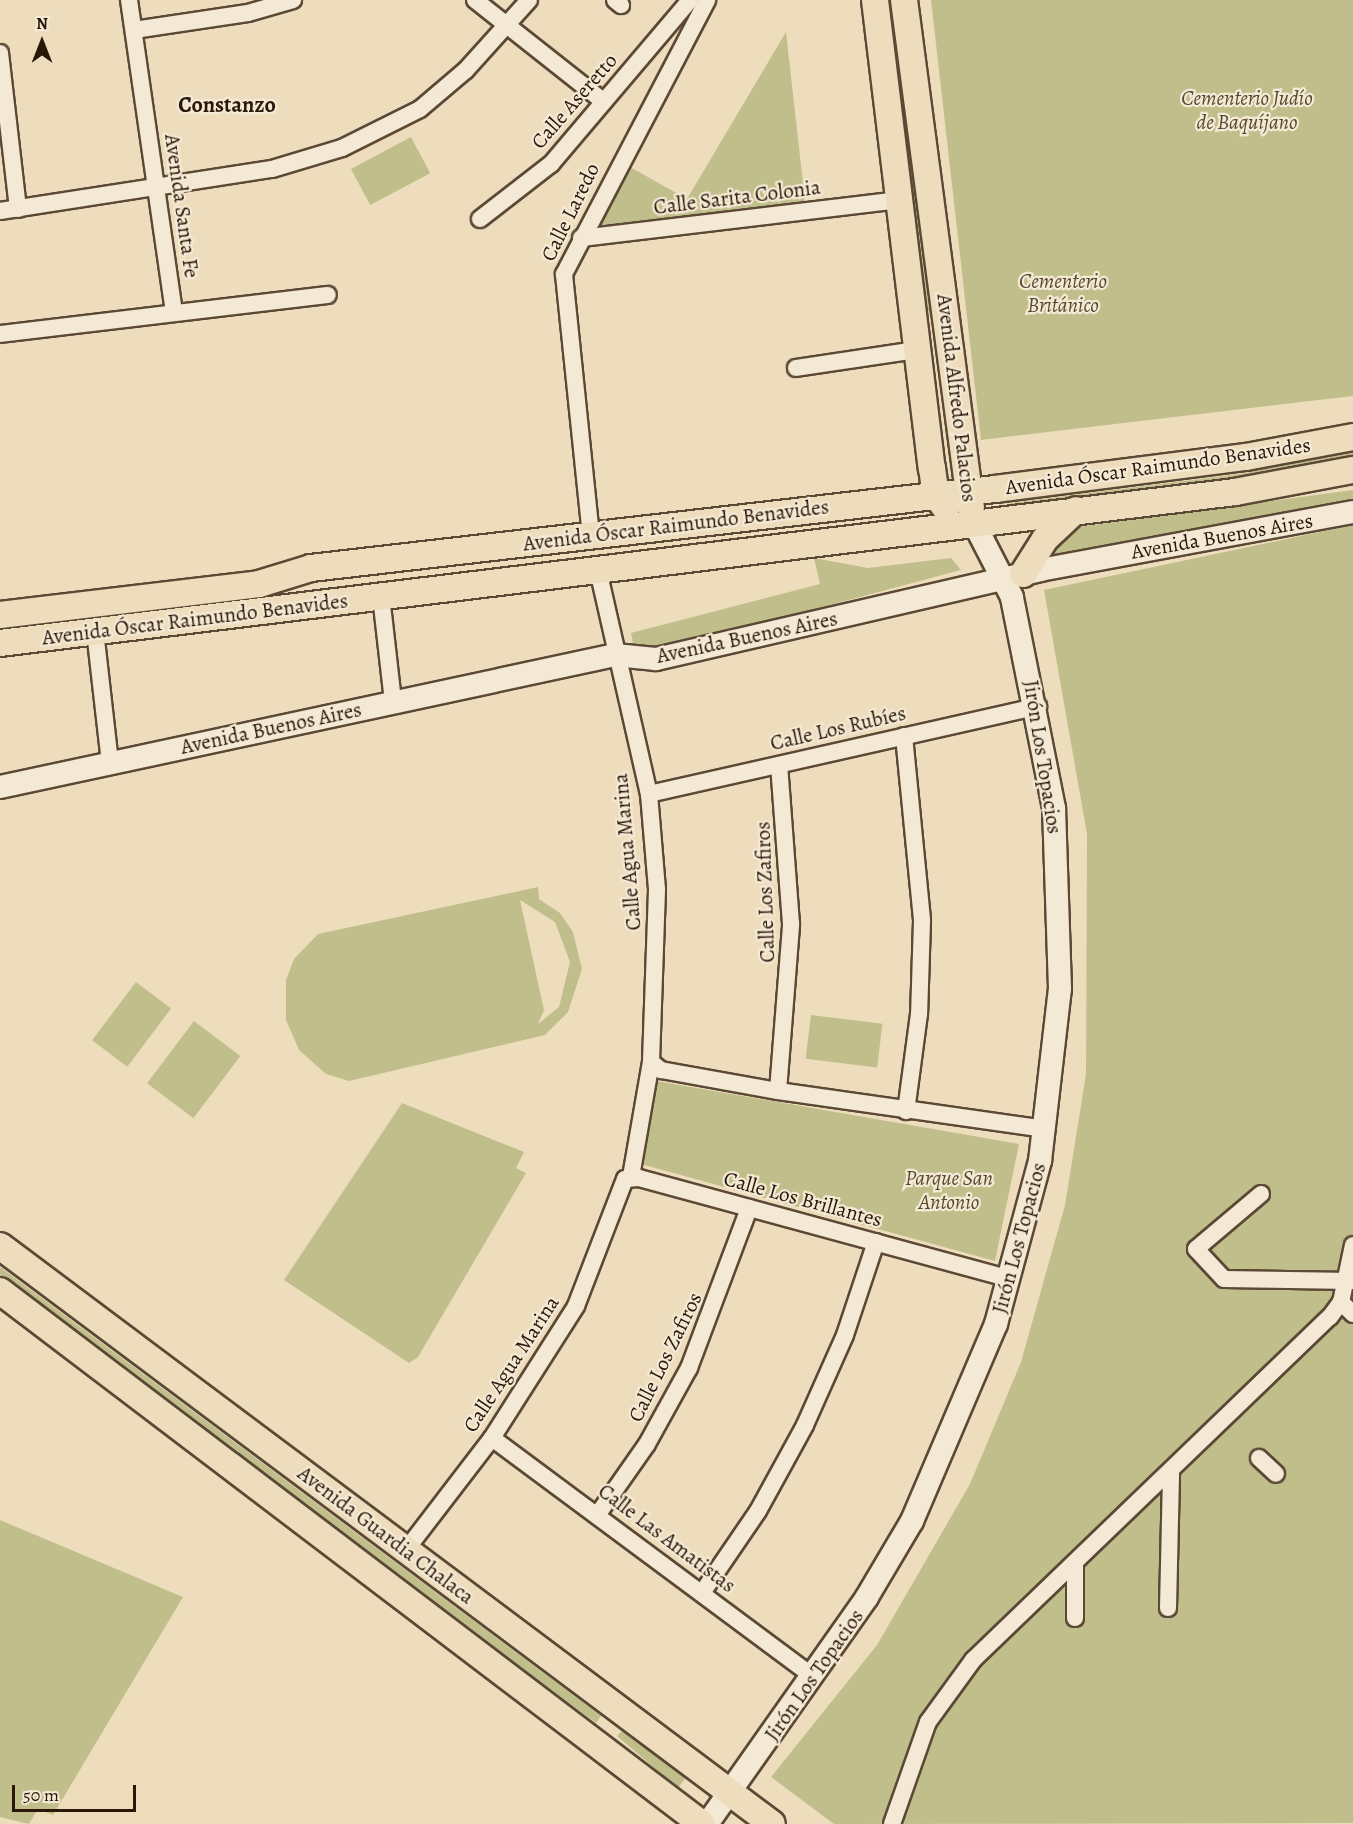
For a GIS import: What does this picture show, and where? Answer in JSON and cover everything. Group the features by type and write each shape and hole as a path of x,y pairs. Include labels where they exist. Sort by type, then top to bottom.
{"main road":[{"name":"Avenida Alfredo Palacios","path":"875,0 936,495 966,524 1013,577"},
{"name":"Avenida Alfredo Palacios","path":"904,0 967,492 966,524"},
{"path":"916,344 948,334"},
{"name":"Avenida Óscar Raimundo Benavides","path":"0,615 259,584 310,568 967,492 1246,457 1353,437"},
{"name":"Avenida Óscar Raimundo Benavides","path":"0,643 1235,492 1353,470"},
{"path":"1013,577 1045,539 1077,510"},
{"name":"Avenida Buenos Aires","path":"0,787 615,655 656,659 1013,577 1353,512"},
{"path":"381,596 435,553 444,589"},
{"name":"Jirón Los Topacios","path":"707,1824 814,1677 912,1521 976,1382 1011,1279 1045,1129 1060,989 1061,903 1054,808 1038,705 1013,577"},
{"name":"Avenida Guardia Chalaca","path":"0,1246 772,1824"},
{"name":"Avenida Guardia Chalaca","path":"0,1291 702,1824"}],"street":[{"name":"Avenida Santa Fe","path":"129,0 174,312"},
{"path":"134,30 248,13 293,0"},
{"path":"475,0 604,102"},
{"path":"0,211 157,189 294,164 398,124 456,80 529,0"},
{"name":"Calle Aseretto","path":"480,219 550,164 690,0"},
{"name":"Calle Laredo","path":"591,536 563,278 581,238 707,0"},
{"path":"0,53 18,209"},
{"name":"Calle Sarita Colonia","path":"581,238 898,200"},
{"path":"0,334 328,295"},
{"path":"796,368 916,344"},
{"name":"Calle Agua Marina","path":"406,1550 492,1438 576,1306 626,1180 651,1062 657,890 649,794 615,655 598,570"},
{"path":"381,596 393,701"},
{"path":"95,631 110,763"},
{"name":"Calle Los Rubíes","path":"649,794 1038,705"},
{"path":"904,736 922,921 919,1014 906,1111"},
{"name":"Calle Los Zafiros","path":"778,1090 790,924 779,765"},
{"path":"651,1062 661,1070 778,1090 906,1111 1045,1129"},
{"name":"Calle Los Brillantes","path":"626,1180 749,1208 1011,1279"},
{"path":"1261,1194 1196,1249 1224,1279 1350,1281"},
{"name":"Calle Los Zafiros","path":"598,1514 647,1444 689,1368 749,1208"},
{"path":"702,1593 758,1511 805,1425 845,1335 876,1242"},
{"path":"892,1824 928,1722 973,1660 1347,1308 1353,1245"},
{"name":"Calle Las Amatistas","path":"492,1438 598,1514 814,1677"},
{"path":"1259,1458 1276,1474"},
{"path":"1168,1608 1171,1474"},
{"path":"1075,1564 1075,1618"}],"green space":[{"path":"898,0 938,315 921,316 885,1"},
{"path":"931,0 1353,0 1353,396 981,440"},
{"path":"786,32 805,201 598,227 595,223 623,163 687,199"},
{"path":"411,137 430,173 370,205 351,169"},
{"path":"1353,449 1353,458 1251,480 1011,509 1011,503 1240,474"},
{"path":"1353,490 1353,498 1051,558 1071,528"},
{"path":"1353,525 1353,1823 834,1824 771,1777 877,1645 970,1484 1021,1362 1065,1205 1086,1074 1087,834 1044,590"},
{"path":"814,558 868,568 951,558 961,570 669,648 633,644 631,633 820,584"},
{"path":"538,887 539,899 560,913 573,932 582,969 568,1012 545,1035 349,1081 326,1074 299,1050 286,1020 286,980 294,959 318,934","holes":["520,900 555,922 570,962 559,1007 538,1024 544,1010"]},
{"path":"136,982 171,1008 127,1067 92,1040"},
{"path":"811,1015 882,1024 877,1067 806,1059"},
{"path":"194,1021 240,1056 193,1118 147,1083"},
{"name":"Parque San Antonio","path":"651,1080 1019,1144 995,1261 637,1163"},
{"path":"402,1103 524,1152 516,1168 526,1173 418,1357 409,1363 284,1280"},
{"path":"0,1267 601,1716 596,1723 106,1361 0,1277"},
{"path":"0,1520 183,1597 53,1815 38,1809 29,1824 0,1817"},
{"path":"623,1730 687,1776 678,1788 617,1736"}],"district":[{"name":"Constanzo","path":"227,106"}],"park label":[{"name":"Cementerio Judío de Baquíjano","path":"1247,110"},
{"name":"Cementerio Británico","path":"1063,293"}]}
